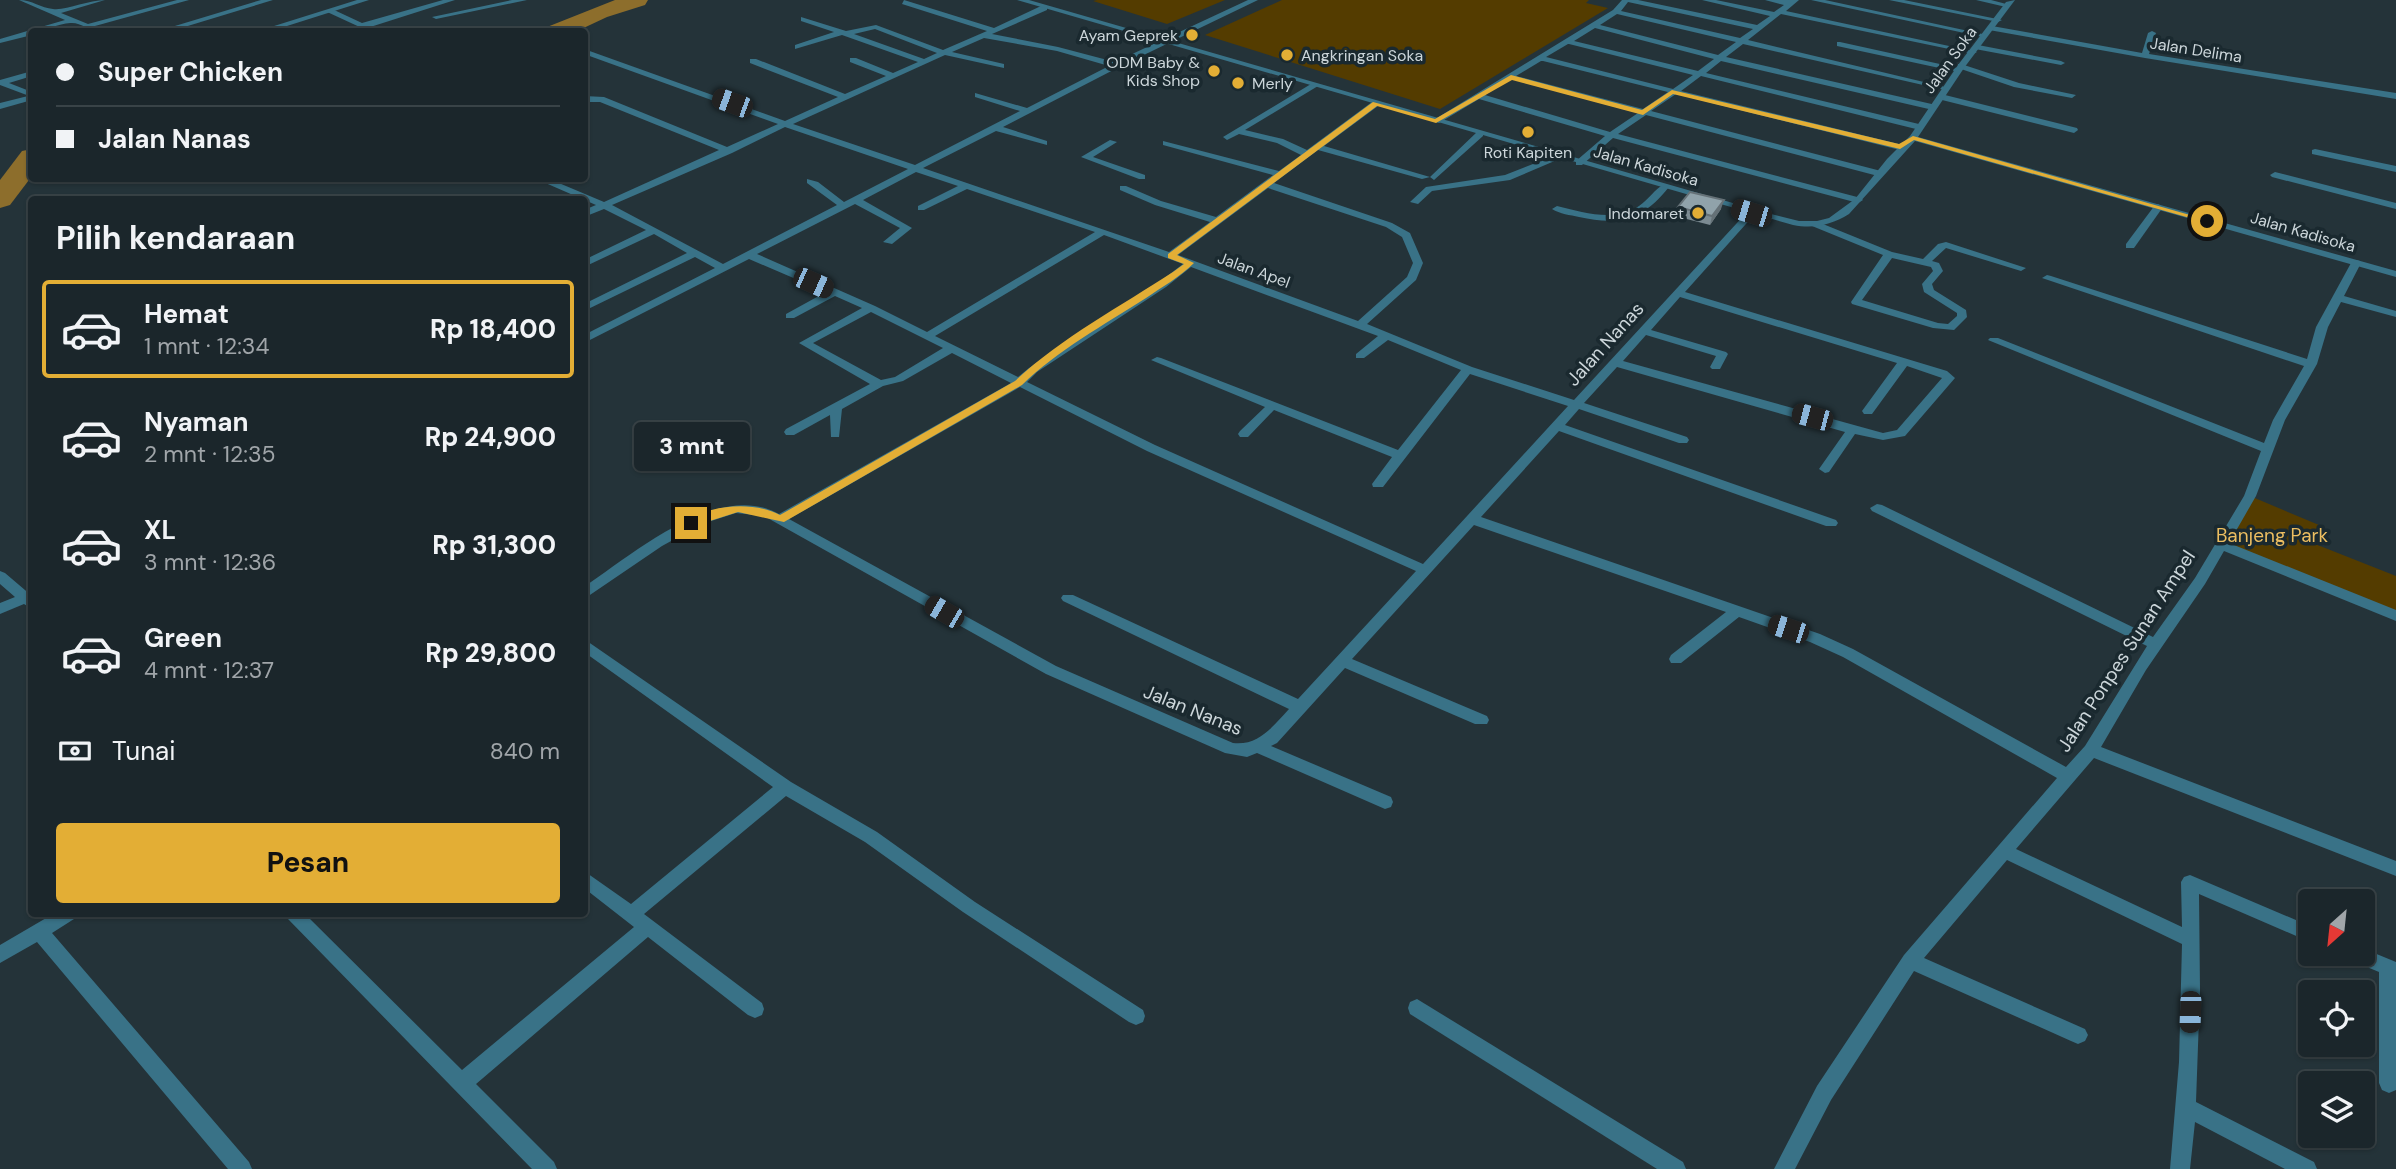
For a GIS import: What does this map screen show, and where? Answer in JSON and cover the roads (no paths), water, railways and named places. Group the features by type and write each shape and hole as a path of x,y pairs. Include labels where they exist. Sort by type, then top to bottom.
{"street":[{"path":"24,0 93,28"},
{"path":"54,12 101,0"},
{"path":"88,26 185,0"},
{"path":"172,28 269,0"},
{"path":"329,11 363,27 451,0"},
{"path":"436,18 500,2 523,0"},
{"name":"Jalan Kadisoka","path":"1021,0 1751,213 1815,224 1889,254 1926,262"},
{"path":"588,338 1162,41 1254,0"},
{"path":"1436,121 1543,59 1616,12 1627,0 1759,28"},
{"path":"1706,0 2061,63"},
{"path":"1769,0 1793,2"},
{"path":"1815,0 1983,35"},
{"name":"Jalan Delima","path":"1894,0 2145,56 2396,96"},
{"path":"1980,0 2009,3"},
{"path":"272,28 358,1"},
{"path":"905,2 993,30"},
{"path":"1579,163 1611,135 1698,75 1793,2"},
{"name":"Jalan Soka","path":"1913,138 1959,68 2009,3"},
{"path":"588,212 1044,8"},
{"path":"1616,12 1943,92 2074,130"},
{"path":"1805,78 1869,12"},
{"path":"804,19 926,62"},
{"path":"46,28 73,20"},
{"path":"1593,25 1719,58 1933,107"},
{"path":"798,47 876,27 941,52 1001,66"},
{"path":"0,41 28,33"},
{"path":"2145,56 2152,33"},
{"path":"983,35 1058,49 1116,65"},
{"path":"1569,42 1920,127"},
{"path":"1840,44 1959,68 2017,85 2072,95"},
{"name":"Jalan Apel","path":"588,52 1103,231 1360,325 1468,369 1683,440"},
{"path":"1543,59 1900,147"},
{"path":"853,60 894,76"},
{"path":"753,61 846,97"},
{"path":"1,82 28,75"},
{"path":"1511,77 1878,173"},
{"path":"1,82 28,94"},
{"path":"1227,137 1314,86"},
{"path":"978,95 1029,111"},
{"path":"1479,96 1611,135 1858,200"},
{"path":"0,106 28,97"},
{"path":"588,99 601,99 729,151"},
{"path":"1171,256 1376,104"},
{"path":"997,128 1044,143"},
{"path":"1239,131 1280,141 1307,154"},
{"path":"1317,146 1430,177 1480,134"},
{"path":"1815,224 1835,218 1858,200 1900,147 1913,138"},
{"name":"Jalan Kadisoka","path":"1913,138 2396,274"},
{"path":"1113,142 1086,157 1142,177 1123,188 1158,203 1217,221"},
{"path":"1166,143 1280,174"},
{"path":"2315,152 2396,169"},
{"path":"1415,202 1429,189 1507,178 1559,157"},
{"path":"2275,175 2396,206"},
{"path":"810,181 824,189 829,198 845,206"},
{"path":"548,182 582,196"},
{"path":"1267,184 1390,226 1406,235 1418,263 1412,278 1360,325"},
{"path":"903,224 927,211 920,208 967,185"},
{"path":"1557,209 1609,219 1638,214 1651,205 1664,187"},
{"path":"588,198 724,268"},
{"path":"856,200 907,228 888,242"},
{"path":"2130,246 2158,207"},
{"name":"Jalan Nanas","path":"588,591 691,523 738,509 768,513 1051,670 1231,749 1247,751 1271,739 1751,213"},
{"path":"588,262 654,230"},
{"path":"927,336 1103,231"},
{"path":"1889,254 1856,302 1950,328 1962,317 1962,312 1929,292 1927,284 1939,270 1935,265 1926,262 1942,246 2021,268"},
{"path":"588,306 695,253"},
{"path":"750,255 871,307 1151,448 1424,570"},
{"path":"780,519 1019,383 1032,370 1162,285 1190,263"},
{"name":"Jalan Ponpes Sunan Ampel","path":"1784,1169 1824,1093 1910,961 2091,750 2141,666 2222,545 2250,496 2279,420 2311,364 2322,327 2356,263"},
{"path":"2047,278 2311,364"},
{"path":"790,316 834,292"},
{"path":"1615,362 1852,430 1896,437 1949,378 1945,374 1678,293"},
{"path":"2337,298 2396,314"},
{"path":"871,307 805,343 879,384"},
{"path":"1643,331 1722,354 1724,356 1716,367"},
{"path":"1360,356 1386,336"},
{"path":"1994,340 2268,449"},
{"path":"790,432 879,384 899,379 950,349"},
{"path":"1157,360 1401,456"},
{"path":"1868,411 1904,362"},
{"path":"1378,484 1468,369"},
{"path":"1244,434 1272,406"},
{"path":"835,433 836,408"},
{"path":"1557,426 1830,523"},
{"path":"1825,469 1852,430"},
{"path":"1877,508 2157,645"},
{"path":"1472,519 1815,638 1848,653 2068,776"},
{"path":"2222,545 2396,615"},
{"path":"0,576 27,602"},
{"path":"1068,598 1300,707"},
{"path":"0,609 27,602"},
{"path":"1676,659 1736,612"},
{"path":"588,647 785,787 871,837 969,907 1136,1016"},
{"path":"1342,661 1481,720"},
{"path":"1258,747 1385,802"},
{"path":"2091,750 2396,869"},
{"path":"630,915 785,787"},
{"path":"2006,852 2192,940"},
{"path":"588,881 755,1009"},
{"path":"2180,1169 2187,1108 2192,940 2190,883 2298,929"},
{"path":"0,954 63,917"},
{"path":"297,917 547,1169"},
{"path":"461,1083 647,927"},
{"path":"39,931 242,1169"},
{"path":"1910,961 2078,1035"},
{"path":"2375,962 2392,969 2389,1083"},
{"path":"1417,1008 1676,1169"},
{"path":"2187,1108 2307,1169"}],"waterway":[{"path":"564,28 599,12 637,0"},
{"path":"0,199 28,162"}],"place":[{"name":"Ayam Geprek","path":"1192,35"},
{"name":"Angkringan Soka","path":"1287,55"},
{"name":"ODM Baby & Kids Shop","path":"1214,71"},
{"name":"Merly","path":"1238,83"},
{"name":"Roti Kapiten","path":"1528,132"},
{"name":"Indomaret","path":"1698,213"}],"park label":[{"name":"Banjeng Park","path":"2272,535"}]}
